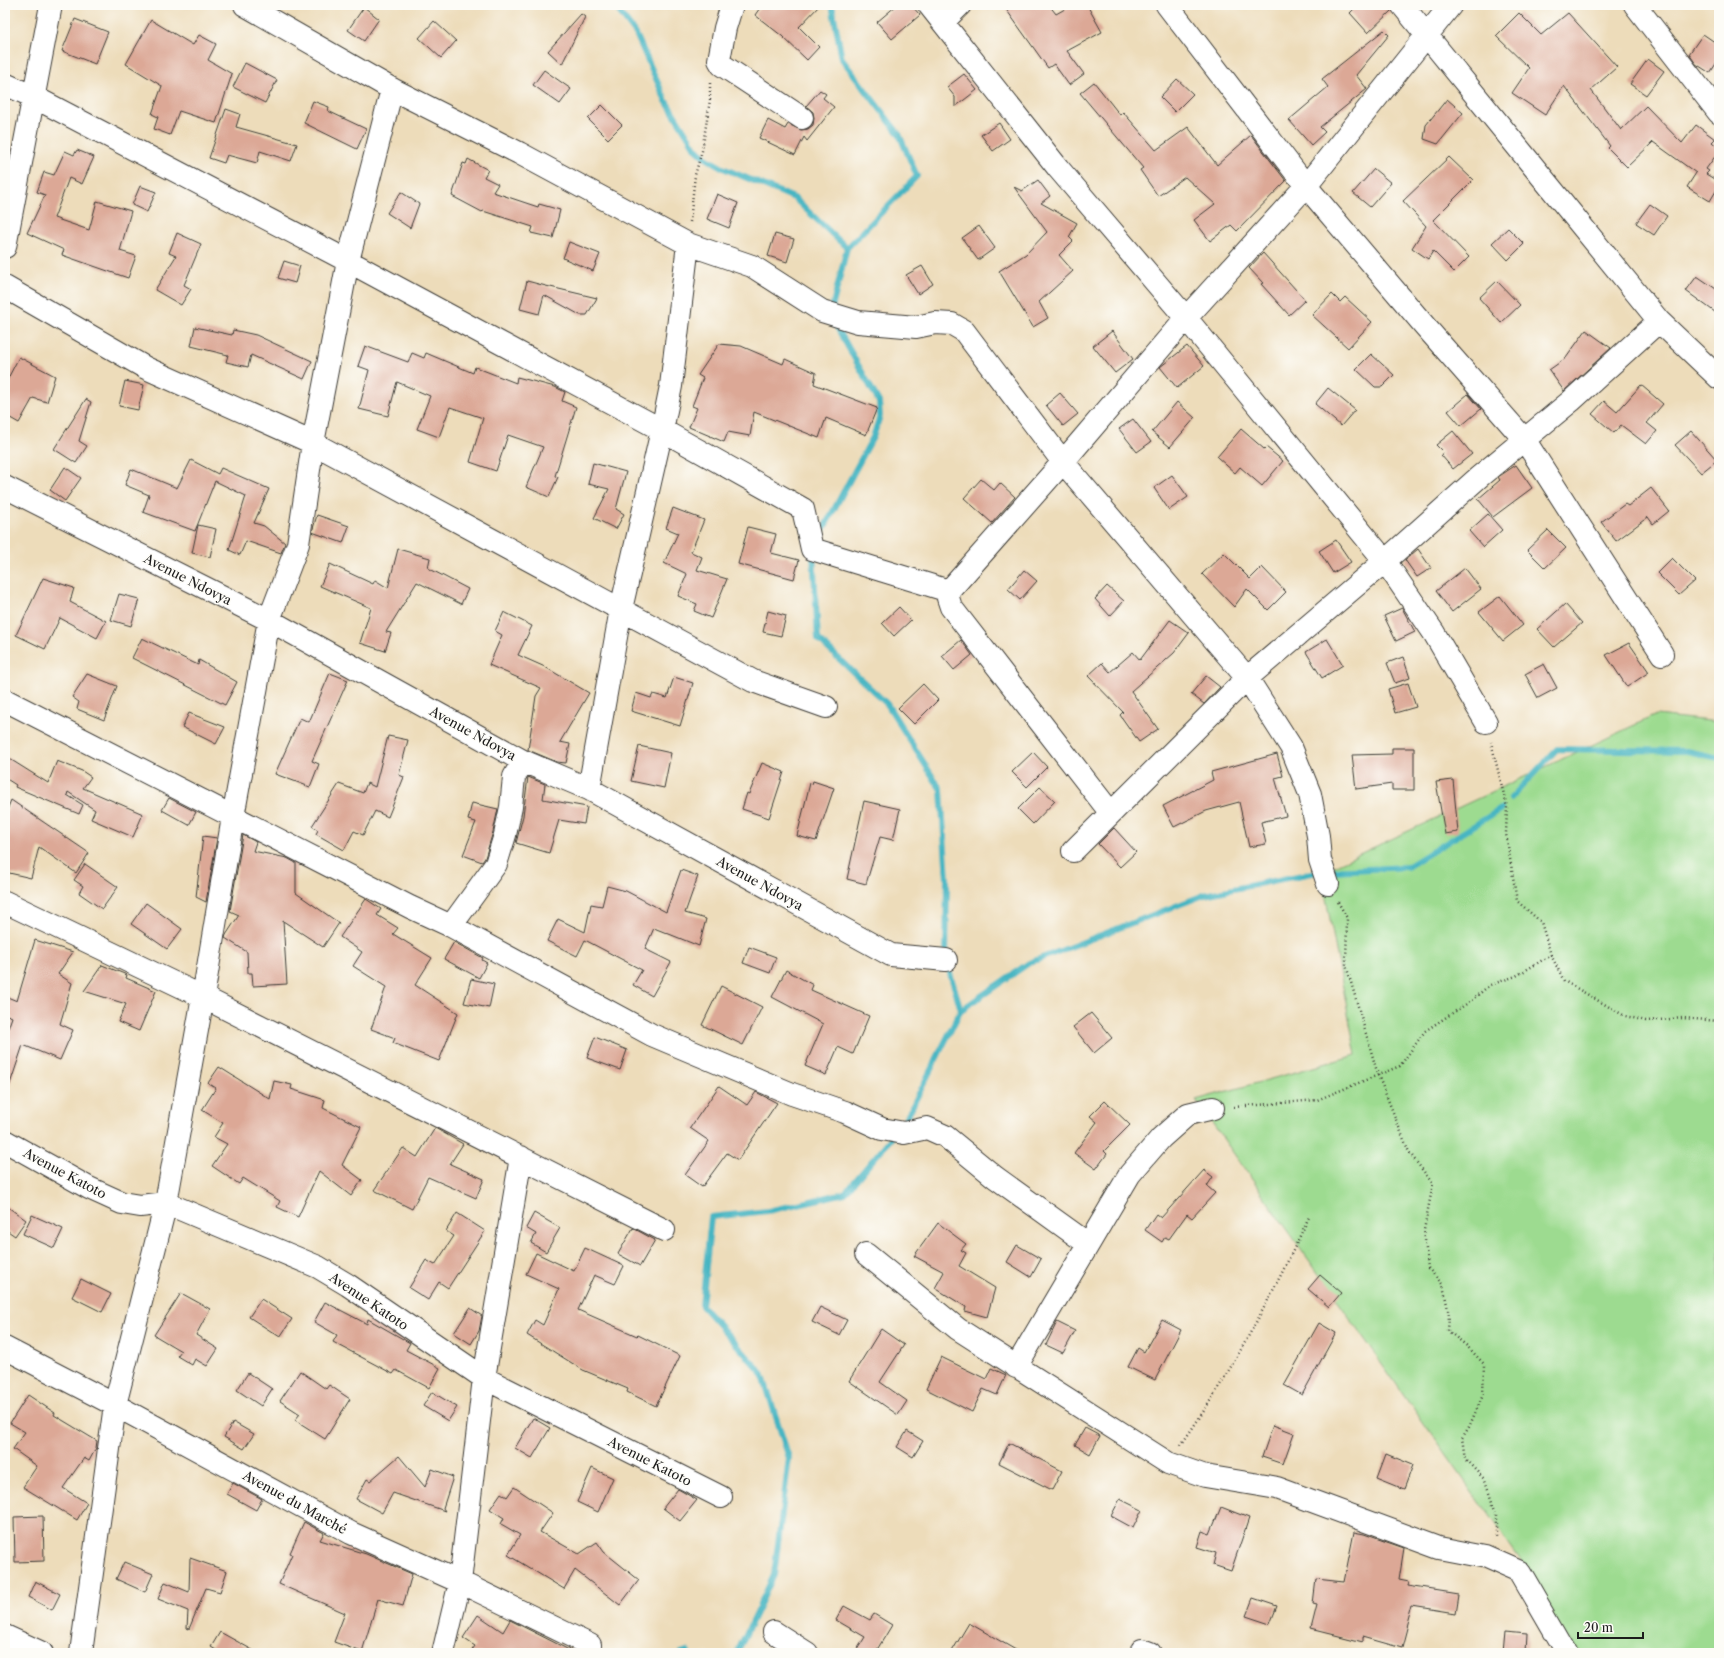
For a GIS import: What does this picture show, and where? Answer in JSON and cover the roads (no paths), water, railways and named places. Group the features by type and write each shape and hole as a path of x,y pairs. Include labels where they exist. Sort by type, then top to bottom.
{"street":[{"path":"5,247 51,5"},
{"path":"245,5 392,89 519,153 688,244 752,266 822,311 858,322 916,327 935,323 952,324 964,331 1063,462 1247,678 1292,747 1310,794 1318,836 1320,860 1328,884"},
{"path":"732,5 719,60 722,65 802,118"},
{"path":"929,5 1058,168 1186,318 1385,561 1434,634 1486,722"},
{"path":"943,22 960,5"},
{"path":"1167,5 1306,186 1424,325 1524,439 1662,654"},
{"path":"1402,5 1425,36 1543,177 1659,321 1719,378"},
{"path":"1110,812 951,607 948,598 949,591 1063,462 1186,318 1306,186 1451,5"},
{"path":"1635,5 1719,112"},
{"path":"5,84 34,97 348,261 662,430 803,509 812,549 949,591"},
{"path":"81,1653 115,1405 166,1202 204,997 233,816 270,620 298,544 313,444 348,261 392,89"},
{"path":"589,789 621,609 671,386 688,244"},
{"path":"5,288 146,368 313,444 752,681 826,707"},
{"path":"1073,851 1110,812 1247,678 1385,561 1524,439 1571,401 1659,321"},
{"name":"Avenue Ndovya","path":"5,487 270,620 523,761 589,789 891,955 946,960"},
{"path":"5,700 451,926 652,1035 792,1094 845,1112 882,1129 904,1133 927,1128 945,1136 995,1177 1088,1244"},
{"path":"451,926 496,864 509,814 514,777 523,761"},
{"path":"5,902 204,997 664,1230"},
{"path":"1016,1367 1130,1174 1161,1138 1188,1114 1213,1108"},
{"name":"Avenue Katoto","path":"5,1141 89,1188 122,1203 140,1206 166,1202 318,1267 484,1378 721,1497"},
{"path":"443,1653 460,1582 484,1378 521,1157"},
{"path":"866,1254 958,1330 1168,1463 1205,1476 1277,1488 1439,1548 1486,1557 1520,1572 1566,1653"},
{"name":"Avenue du Marché","path":"5,1348 115,1405 351,1533 460,1582 590,1646"},
{"path":"774,1632 807,1653"},
{"path":"5,1636 42,1653"}],"waterway":[{"path":"614,5 636,34 666,101 696,149 706,158 723,168 794,198 847,248"},
{"path":"832,5 842,59 899,134 917,176 847,248 832,308"},
{"path":"817,541 873,437 880,416 879,402 834,322"},
{"path":"813,553 818,639 887,704 941,790 947,879 946,960 961,1010"},
{"path":"1511,798 1557,749 1687,751 1719,758"},
{"path":"1331,871 1407,867 1501,809"},
{"path":"903,1125 961,1010 1029,963 1204,895 1317,872"},
{"path":"737,1653 774,1575 789,1458 762,1373 702,1306 711,1217 768,1211 845,1193 892,1137"},
{"path":"681,1653 687,1651 688,1653"}]}
